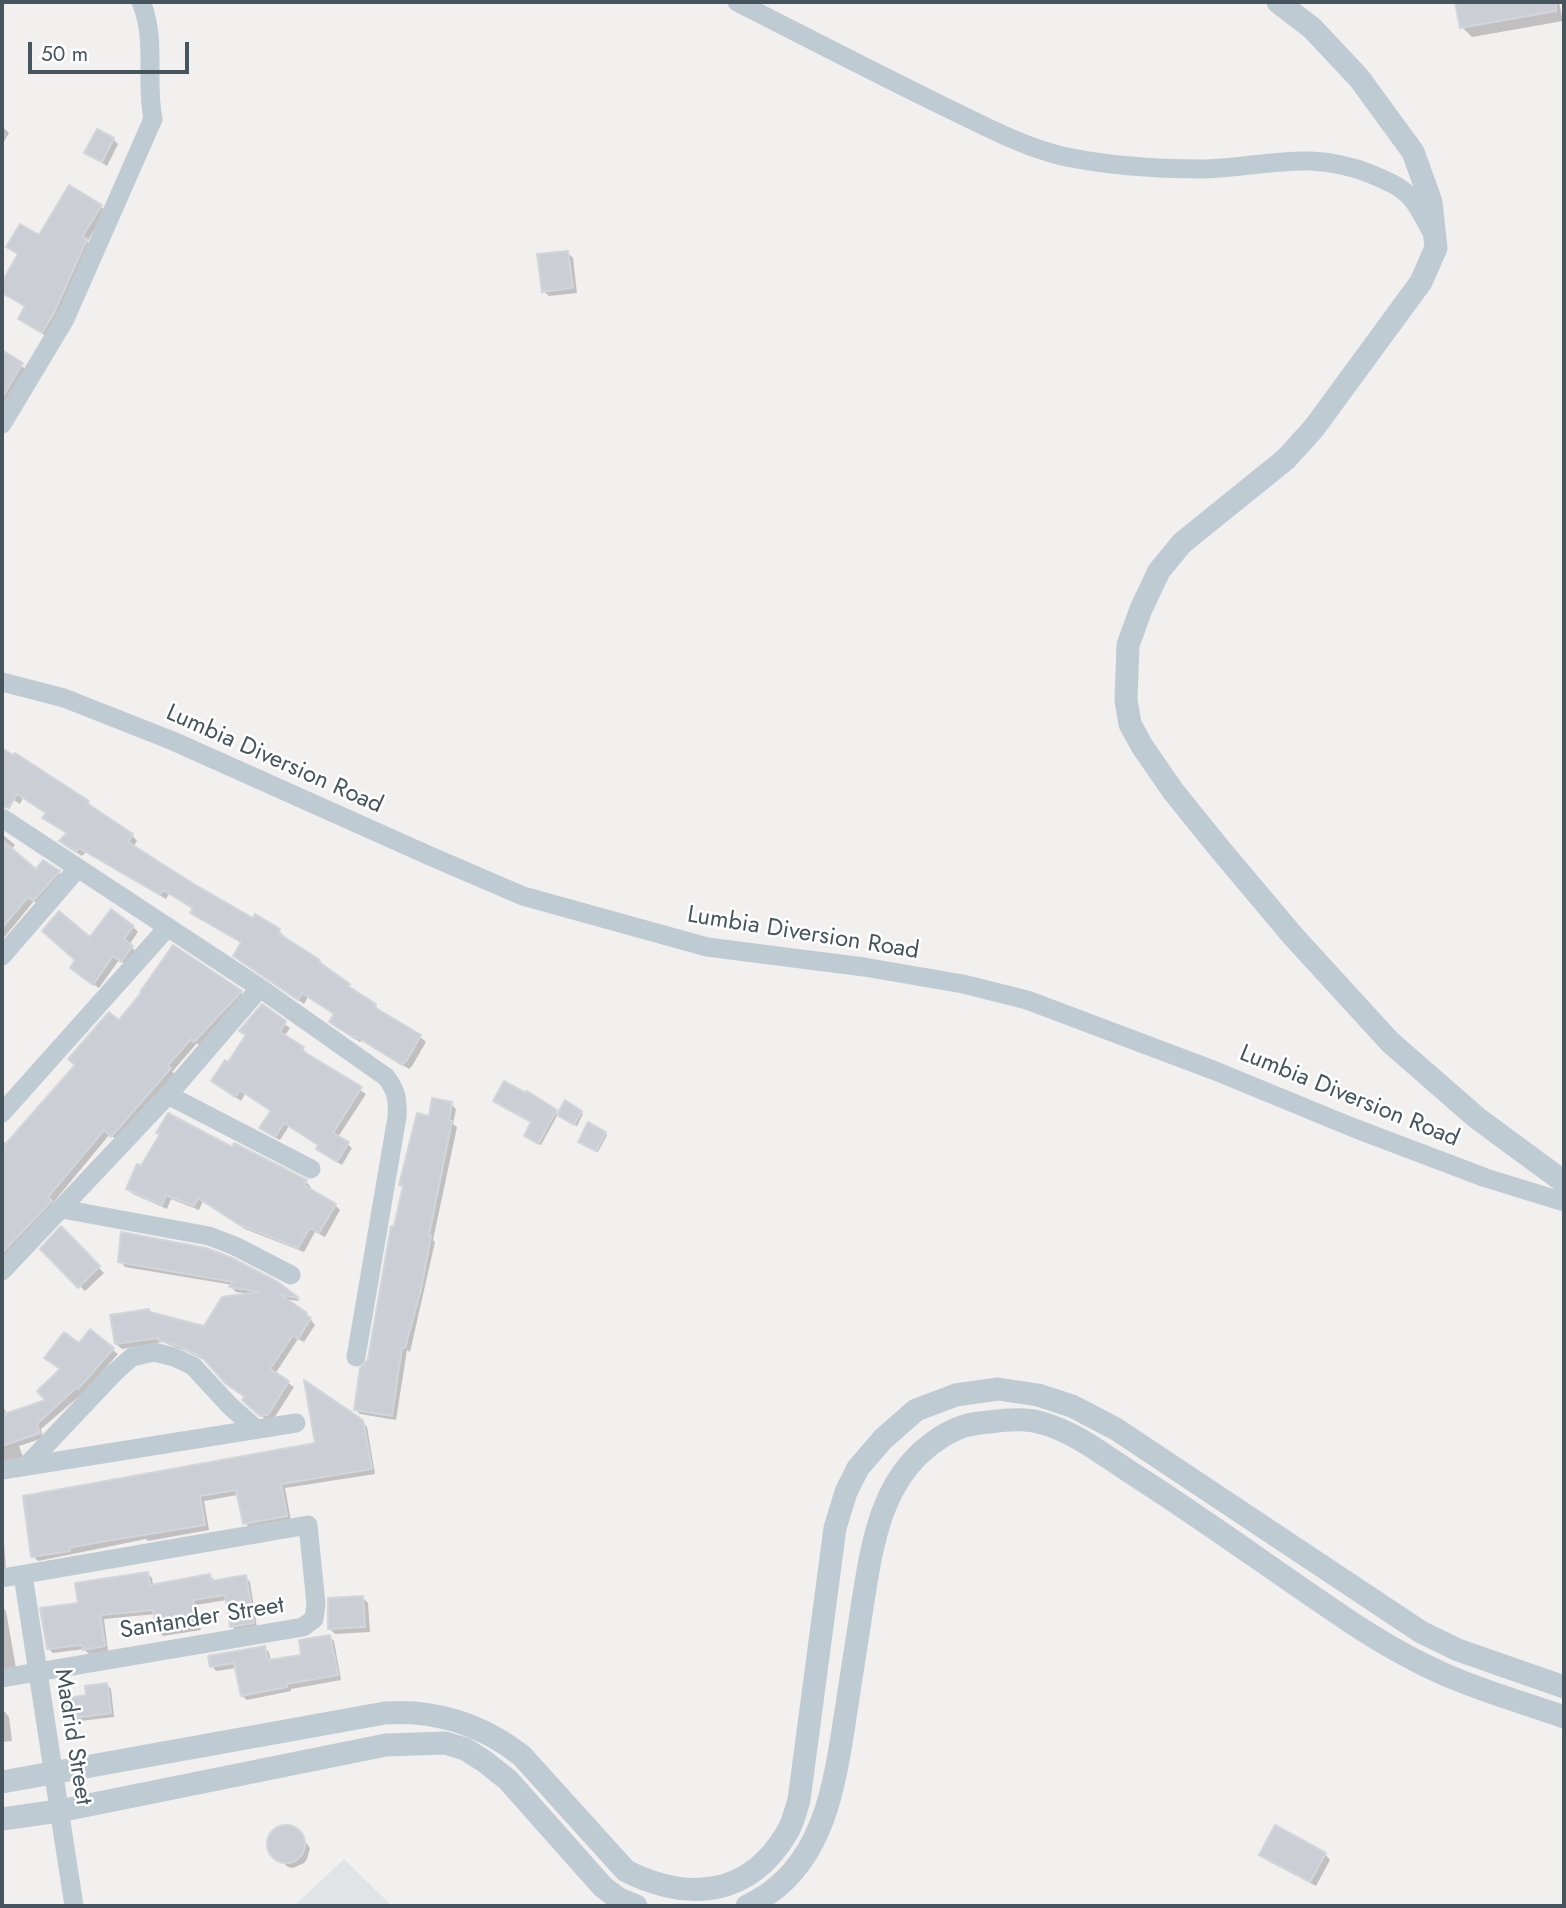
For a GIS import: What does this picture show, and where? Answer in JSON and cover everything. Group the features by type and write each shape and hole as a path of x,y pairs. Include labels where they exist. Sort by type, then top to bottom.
{"street":[{"path":"2,424 65,319 153,119 149,98 150,39 147,17 141,2"},
{"path":"737,2 1002,135 1031,146 1102,164 1204,169 1301,159 1331,161 1364,171 1398,187 1412,198 1436,238"},
{"path":"1279,2 1312,28 1359,78 1413,152 1431,202 1436,238 1431,262 1421,282 1314,428 1286,460 1182,543 1160,570 1150,588 1128,645 1126,700 1130,724 1173,791 1293,936 1390,1042 1477,1118 1564,1182"},
{"name":"Lumbia Diversion Road","path":"2,682 64,698 173,741 523,896 707,947 864,967 963,984 1027,1000 1486,1178 1564,1202"},
{"path":"2,818 260,988 386,1077 393,1086 398,1100 356,1357"},
{"path":"2,956 78,868"},
{"path":"2,1113 168,927"},
{"path":"2,1271 168,1095 260,988"},
{"path":"168,1095 311,1169"},
{"path":"62,1209 209,1236 235,1246 291,1275"},
{"path":"27,1465 115,1372 132,1357 154,1352 193,1366 230,1406 255,1428"},
{"path":"2,1782 385,1713 411,1711 439,1716 503,1740 522,1756 626,1871 646,1881 691,1891 711,1889 732,1882 758,1867 776,1848 789,1829 799,1800 835,1528 846,1492 858,1468 883,1439 916,1410 956,1395 998,1389 1038,1395 1083,1411 1116,1429 1421,1632 1458,1650 1564,1687"},
{"path":"747,1906 780,1885 800,1864 821,1825 839,1755 870,1558 880,1516 893,1488 923,1449 946,1433 969,1424 1009,1420 1039,1422 1059,1430 1085,1443 1177,1502 1350,1622 1395,1650 1452,1678 1564,1717"},
{"path":"2,1470 296,1423"},
{"name":"Santander Street","path":"2,1678 309,1624 314,1619 316,1604 308,1525 23,1575"},
{"path":"2,1578 23,1575"},
{"name":"Madrid Street","path":"23,1575 74,1906"},
{"path":"301,1729 310,1762"},
{"path":"2,1819 59,1811 386,1745 445,1743 465,1749 484,1760 508,1780 603,1887 619,1899 636,1906"}],"shaded area":[{"path":"344,1859 392,1906 294,1906"}],"building":[{"path":"1455,2 1556,2 1556,11 1460,28"},
{"path":"97,129 114,138 102,162 84,153"},
{"path":"69,185 102,205 82,237 87,239 54,313 42,333 18,319 25,306 2,293 2,282 18,254 6,247 20,224 39,235"},
{"path":"568,251 573,288 542,292 537,254"},
{"path":"2,350 23,363 2,398"},
{"path":"2,748 13,755 15,753 89,801 88,804 133,834 128,842 253,918 255,914 280,929 278,933 320,960 319,962 350,984 348,986 376,1004 374,1007 421,1035 407,1060 402,1065 355,1036 354,1038 329,1022 334,1014 302,993 298,1000 233,956 241,942 190,913 193,908 163,890 160,895 79,848 76,852 59,841 67,833 42,818 46,813 17,794 9,808 2,806"},
{"path":"2,840 36,869 43,860 60,871 33,901 28,897 2,928"},
{"path":"111,909 134,926 124,939 133,946 121,962 113,956 93,985 70,968 75,960 42,931 59,911 90,937"},
{"path":"173,945 242,991 194,1042 191,1039 168,1065 171,1068 111,1137 104,1130 48,1197 52,1201 2,1253 2,1148 75,1065 68,1059 109,1012 119,1020"},
{"path":"262,1004 286,1021 280,1032 304,1047 301,1050 362,1087 333,1133 349,1142 337,1162 316,1149 318,1145 284,1123 275,1137 259,1128 271,1111 240,1090 235,1097 211,1081 246,1035 239,1031"},
{"path":"504,1081 526,1093 527,1091 557,1110 538,1144 524,1136 531,1122 493,1101"},
{"path":"432,1098 452,1102 449,1120 452,1121 421,1289 405,1348 402,1347 392,1416 354,1410 360,1368 368,1359 391,1226 394,1226 403,1186 399,1185 417,1113 429,1116"},
{"path":"565,1100 582,1111 574,1125 557,1115"},
{"path":"168,1113 232,1147 234,1143 307,1180 304,1185 336,1204 319,1233 310,1228 298,1248 238,1224 198,1198 194,1206 166,1195 162,1205 126,1189 137,1164 141,1166 160,1134 156,1133"},
{"path":"588,1122 606,1132 596,1151 578,1142"},
{"path":"61,1226 100,1266 78,1288 40,1249"},
{"path":"121,1232 206,1248 230,1257 278,1282 299,1298 281,1295 311,1318 298,1339 293,1335 270,1369 289,1381 268,1415 260,1416 242,1400 245,1397 226,1384 202,1357 179,1346 158,1338 115,1344 110,1315 149,1309 150,1312 204,1326 222,1297 260,1292 229,1287 233,1282 118,1262"},
{"path":"90,1329 114,1348 78,1389 77,1387 37,1424 40,1433 2,1446 2,1415 45,1400 37,1391 60,1369 44,1358 64,1332 79,1343"},
{"path":"304,1380 363,1420 372,1469 281,1484 287,1516 243,1524 236,1490 200,1496 205,1525 100,1542 69,1548 70,1551 31,1557 23,1496 315,1443"},
{"path":"148,1572 150,1585 210,1574 211,1581 246,1575 254,1623 230,1627 225,1595 193,1600 197,1626 157,1632 153,1610 100,1615 105,1646 83,1650 82,1645 47,1649 40,1608 78,1603 75,1583"},
{"path":"363,1596 365,1627 328,1629 328,1598"},
{"path":"330,1635 338,1675 241,1696 234,1663 210,1667 208,1656 265,1646 268,1660 301,1655 299,1640"},
{"path":"107,1683 111,1713 66,1719 63,1699 86,1695 85,1686"},
{"path":"286,1825 299,1831 305,1844 299,1857 286,1863 273,1857 267,1844 273,1831"},
{"path":"1275,1825 1326,1853 1310,1882 1259,1855"}]}
